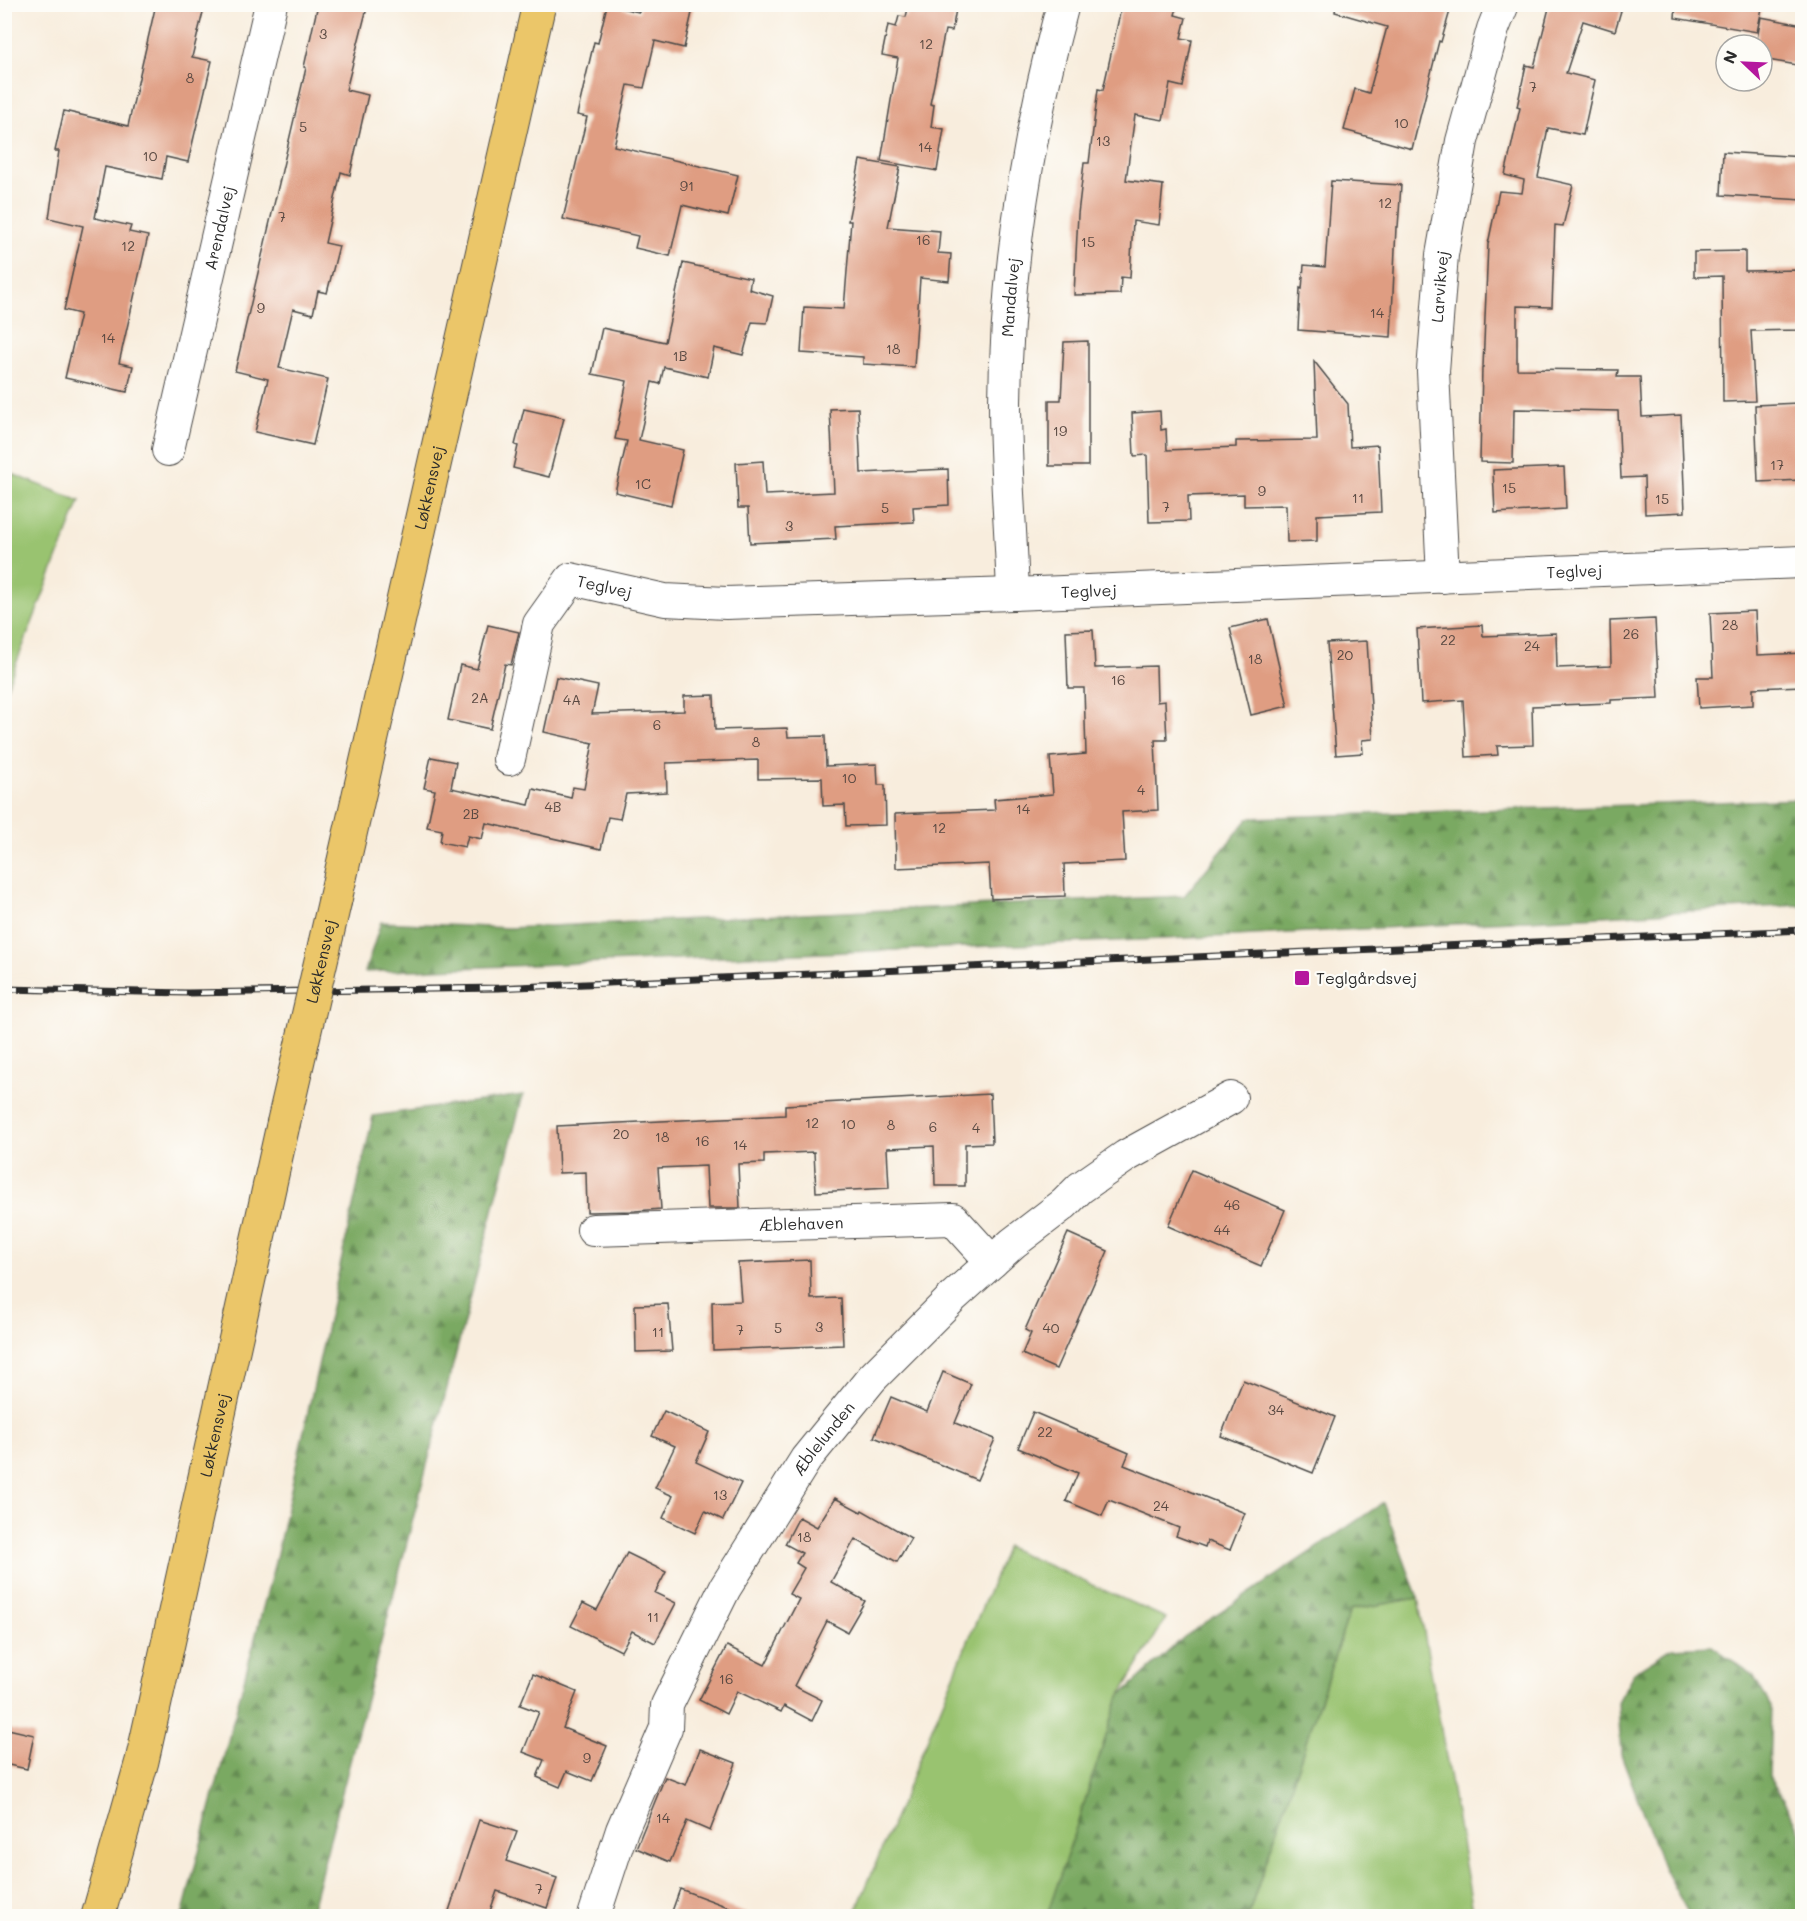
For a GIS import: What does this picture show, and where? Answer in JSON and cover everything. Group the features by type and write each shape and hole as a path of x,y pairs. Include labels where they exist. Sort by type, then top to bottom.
{"main road":[{"name":"Løkkensvej","path":"98,1917 142,1761 283,1125 539,4"}],"street":[{"name":"Arendalvej","path":"168,450 271,4"},
{"name":"Mandalvej","path":"1013,594 1005,403 1011,290 1025,178 1046,67 1063,4"},
{"name":"Larvikvej","path":"1443,577 1433,371 1442,255 1462,141 1493,29 1503,4"},
{"name":"Teglvej","path":"509,759 539,624 571,579 665,600 726,603 1013,594 1803,562"},
{"name":"Æblelunden","path":"594,1917 622,1830 666,1728 667,1705 725,1588 806,1459 872,1378 954,1296 992,1262 1064,1204 1080,1188 1126,1156 1231,1098"},
{"name":"Æblehaven","path":"593,1230 953,1219 992,1262"}],"green space":[{"path":"5,471 80,501 5,692"},
{"path":"1802,799 1802,905 1236,936 365,972 381,922 509,928 1184,896 1249,818"},
{"path":"523,1095 310,1916 182,1916 275,1562 373,1116"},
{"path":"1383,1503 1418,1598 1350,1610 1248,1916 1047,1916 1119,1697 1184,1637"},
{"path":"1007,1547 1166,1618 1119,1697 1047,1916 854,1916"},
{"path":"1418,1598 1474,1916 1248,1916 1350,1610"},
{"path":"1712,1646 1753,1675 1771,1707 1769,1776 1802,1833 1802,1916 1690,1916 1664,1869 1621,1754 1618,1702 1634,1672 1672,1648"}],"building":[{"path":"156,4 205,4 192,57 212,61 188,162 166,157 162,179 105,167 95,218 131,226 129,232 148,236 119,363 133,366 127,392 65,378 80,314 64,310 83,226 49,218 59,151 55,151 64,111 128,126"},
{"path":"318,4 368,4 346,90 368,95 350,175 341,172 325,243 339,246 327,293 318,291 313,314 293,309 279,368 328,379 313,445 255,432 268,379 235,371 306,68 304,67"},
{"path":"641,4 694,4 684,48 655,41 644,88 628,85 614,146 738,175 728,216 682,205 670,256 635,248 638,236 563,219 587,117 577,115 594,42 598,43 607,5 639,12"},
{"path":"909,4 957,4 952,31 945,30 930,104 934,105 931,127 944,129 937,171 881,161 898,58 882,55 888,25 896,27 899,16 906,17"},
{"path":"1122,4 1178,4 1175,15 1186,18 1181,38 1192,40 1183,87 1170,84 1163,120 1135,115 1126,180 1163,185 1159,225 1133,221 1130,278 1121,277 1120,294 1074,295 1078,214 1084,163 1089,163 1098,89 1103,90"},
{"path":"1336,4 1452,4 1441,42 1439,41 1412,149 1344,130 1355,89 1369,93 1387,27 1335,12"},
{"path":"1550,4 1623,4 1615,31 1583,21 1566,73 1595,80 1583,135 1548,128 1538,177 1573,185 1563,226 1555,225 1552,307 1517,306 1517,369 1618,370 1617,377 1640,377 1642,417 1681,415 1685,512 1645,514 1644,477 1621,478 1618,411 1514,409 1513,463 1480,462 1488,244 1499,191 1522,193 1524,180 1505,175 1520,108 1517,107 1526,65 1534,67"},
{"path":"1676,4 1763,4 1757,32 1675,18"},
{"path":"1761,17 1803,25 1803,66 1774,61 1774,33 1758,33"},
{"path":"1723,152 1803,157 1803,200 1721,195"},
{"path":"860,160 900,167 888,227 940,231 938,253 951,254 949,281 920,278 914,367 863,364 863,357 801,353 804,307 844,309 851,221 848,221"},
{"path":"1331,181 1401,185 1398,227 1396,227 1391,337 1298,330 1300,288 1302,289 1304,265 1325,267"},
{"path":"1745,251 1745,271 1803,270 1803,330 1751,331 1755,401 1723,402 1722,276 1694,277 1694,252"},
{"path":"683,263 751,278 749,289 773,296 767,323 752,322 743,355 714,348 708,377 664,367 660,384 652,382 639,440 683,450 671,505 615,492 627,441 615,439 627,381 592,374 602,328 665,342"},
{"path":"1088,341 1088,466 1049,466 1049,400 1061,400 1064,342"},
{"path":"1314,361 1348,404 1350,447 1378,445 1381,512 1317,515 1317,541 1287,542 1286,505 1244,506 1244,494 1188,496 1189,521 1149,522 1147,455 1134,456 1132,413 1160,411 1161,430 1166,429 1167,450 1236,447 1236,441 1317,440"},
{"path":"1798,403 1800,432 1803,432 1801,480 1758,482 1755,405"},
{"path":"858,408 861,473 948,469 949,505 913,507 914,522 835,526 836,539 750,543 748,508 738,508 736,463 763,461 765,495 834,492 830,409"},
{"path":"524,409 564,418 549,477 513,468 518,446 515,445"},
{"path":"1564,467 1566,509 1495,513 1493,470"},
{"path":"1755,611 1757,655 1803,653 1803,686 1753,688 1753,705 1699,708 1697,677 1713,677 1710,613"},
{"path":"1268,619 1288,706 1251,715 1230,628"},
{"path":"1655,619 1659,698 1611,700 1611,703 1532,706 1533,745 1497,746 1498,755 1466,757 1463,700 1421,703 1417,629 1482,625 1483,636 1556,633 1557,668 1611,666 1610,621"},
{"path":"488,625 519,632 511,665 505,664 490,729 448,720 460,665 477,669"},
{"path":"1093,630 1095,668 1156,666 1157,702 1165,701 1167,740 1155,740 1158,810 1122,812 1125,861 1064,864 1065,896 991,899 989,864 896,868 895,814 995,810 994,799 1053,794 1050,757 1086,754 1084,688 1068,688 1066,631"},
{"path":"1367,641 1373,739 1362,740 1363,753 1336,755 1327,643"},
{"path":"556,677 598,686 592,714 684,711 684,696 714,695 715,730 787,728 788,737 825,736 826,766 877,764 878,785 885,785 886,825 846,826 845,805 823,806 822,778 758,779 758,760 666,763 667,792 626,794 620,819 608,817 601,849 486,823 482,839 468,836 465,847 440,842 442,830 427,827 435,790 424,788 431,757 456,762 451,788 529,805 533,789 571,798 573,787 584,789 593,743 544,732"},
{"path":"990,1094 992,1143 965,1144 965,1186 935,1186 934,1146 887,1148 889,1188 816,1192 814,1152 764,1154 764,1163 738,1164 740,1208 708,1208 706,1166 658,1168 661,1209 635,1211 587,1212 586,1172 559,1173 557,1126 785,1115 785,1105"},
{"path":"1192,1170 1285,1210 1261,1266 1168,1226"},
{"path":"1068,1233 1108,1251 1056,1369 1022,1354 1031,1333 1025,1330"},
{"path":"810,1260 811,1299 841,1298 843,1345 713,1350 712,1302 741,1301 738,1263"},
{"path":"668,1304 672,1351 636,1352 635,1305"},
{"path":"943,1372 971,1384 955,1423 995,1439 977,1480 874,1437 891,1397 927,1412"},
{"path":"1243,1380 1335,1417 1313,1473 1221,1436"},
{"path":"664,1411 709,1432 696,1462 741,1483 723,1520 705,1511 695,1533 663,1518 673,1496 655,1488 675,1446 652,1436"},
{"path":"1033,1412 1129,1453 1124,1465 1245,1513 1230,1550 1207,1541 1205,1547 1176,1536 1179,1528 1109,1500 1102,1516 1066,1501 1078,1473 1018,1448"},
{"path":"835,1498 861,1512 862,1510 911,1538 897,1562 855,1539 831,1582 865,1601 847,1632 827,1621 794,1686 822,1700 812,1721 784,1706 781,1712 737,1691 726,1714 699,1700 727,1646 765,1665 799,1599 789,1594 804,1568 796,1563 802,1553 785,1544 799,1517 817,1527"},
{"path":"627,1553 666,1572 655,1593 676,1603 655,1643 632,1631 621,1651 571,1626 583,1603 597,1610"},
{"path":"533,1674 577,1692 563,1728 607,1746 592,1781 567,1771 560,1787 537,1777 544,1760 523,1752 539,1712 520,1705"},
{"path":"4,1728 34,1735 27,1769 4,1764"},
{"path":"700,1749 736,1763 710,1831 687,1821 670,1862 636,1848 665,1777 686,1785"},
{"path":"479,1820 517,1832 506,1861 557,1878 547,1908 497,1891 488,1917 447,1917"},
{"path":"680,1889 747,1914 747,1917 670,1917"}],"railway":[{"path":"4,989 187,993 498,988 1802,930"}],"place":[{"name":"Teglgårdsvej","path":"1302,978"}]}
